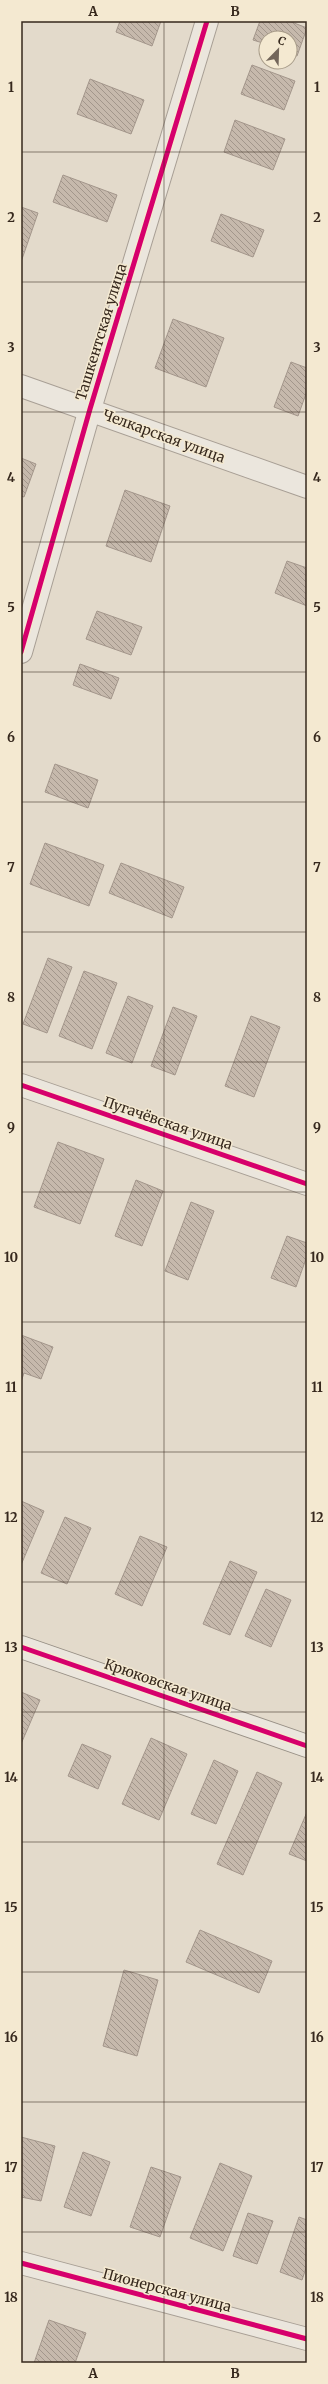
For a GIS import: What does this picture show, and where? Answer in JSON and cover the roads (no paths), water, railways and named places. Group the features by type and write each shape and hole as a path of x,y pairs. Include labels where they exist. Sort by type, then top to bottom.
{"street":[{"name":"Ташкентская улица","path":"21,652 90,409 207,21"},
{"name":"Челкарская улица","path":"21,386 90,409 307,487"},
{"name":"Пугачёвская улица","path":"21,1085 307,1184"},
{"name":"Крюковская улица","path":"21,1647 307,1746"},
{"name":"Пионерская улица","path":"21,2264 307,2339"}]}
